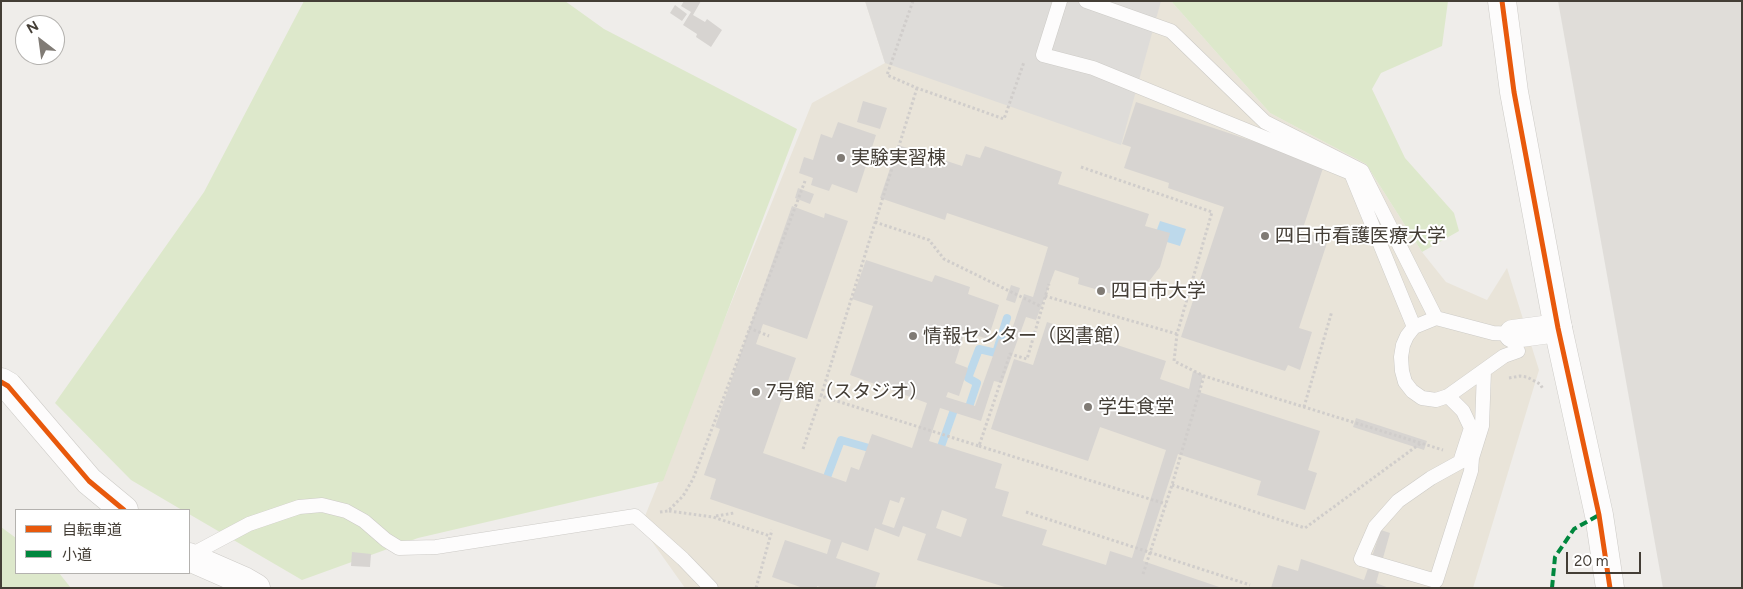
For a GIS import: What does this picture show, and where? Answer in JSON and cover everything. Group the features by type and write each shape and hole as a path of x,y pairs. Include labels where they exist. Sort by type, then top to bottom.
{"street":[{"path":"1502,1 1514,92 1559,333 1599,515 1610,588"},
{"path":"1515,342 1559,333"},
{"path":"1,382 8,386 89,481 123,509"},
{"path":"190,557 256,588"}],"lane":[{"path":"1060,1 1043,55 1093,68 1351,173 1414,327"},
{"path":"1086,1 1171,31 1265,122 1362,171 1436,318"},
{"path":"1436,318 1492,333 1515,342 1504,356 1448,396 1436,400 1422,398 1412,391 1405,382 1402,371 1401,357 1403,346 1407,336 1414,327 1436,318"},
{"path":"1448,396 1463,412 1471,428 1460,462 1431,478 1398,501 1375,527 1361,559 1435,584 1472,471 1472,458 1482,426 1484,371"},
{"path":"190,556 249,524 299,507 322,505 346,511 364,521 386,540 399,548 436,547 635,516 683,559 711,588"}],"path":[{"path":"913,1 887,75 917,88 1004,119 1026,56"},
{"path":"803,449 917,88"},
{"path":"1081,167 1212,212 1177,334 1174,361 1204,376 1450,452"},
{"path":"668,510 683,496 693,479 804,181"},
{"path":"875,222 929,240 944,259 1042,306"},
{"path":"979,446 1010,354 1027,359 1049,284"},
{"path":"1046,296 1177,334"},
{"path":"1304,407 1332,311"},
{"path":"749,328 769,336"},
{"path":"1143,574 1172,485 1204,376"},
{"path":"1503,382 1514,376 1527,377 1540,384 1546,396"},
{"path":"821,396 1166,504"},
{"path":"1172,485 1304,528 1422,443"},
{"path":"635,516 668,510 713,517 770,536"},
{"path":"713,517 734,512"},
{"path":"1026,512 1250,585"},
{"path":"756,588 772,530"}],"shaded area":[{"name":"四日市大学","path":"865,1 1171,1 1270,113 1366,164 1422,252 1446,282 1487,300 1507,268 1539,370 1473,588 685,588 641,526 812,103 885,63"},
{"path":"865,1 1161,1 1121,145 885,63"},
{"path":"1558,1 1742,1 1742,588 1663,588"}],"green space":[{"path":"304,1 565,1 604,29 797,129 663,481 418,538 302,580 190,515 190,509 180,509 131,480 55,403 204,192"},
{"path":"1171,1 1448,1 1442,46 1381,73 1372,89 1405,158 1454,213 1459,231 1422,252 1366,164 1270,113"},
{"path":"1,527 15,537 15,574 60,574 71,588 1,588"}],"water":[{"path":"1160,221 1186,229 1180,246 1154,238"}],"building":[{"path":"684,1 701,1 693,15 705,22 707,19 722,30 711,47 696,37 697,34 683,25 691,12 681,6"},
{"path":"675,5 687,14 682,21 670,13"},
{"path":"863,101 887,108 880,129 857,122"},
{"name":"四日市看護医療大学","path":"1136,102 1324,165 1302,231 1328,240 1299,328 1312,332 1300,370 1288,365 1285,371 1181,337 1224,207 1168,188 1169,183 1124,168 1131,147 1122,144"},
{"name":"実験実習棟","path":"838,122 876,135 857,193 832,184 829,191 811,185 813,178 799,173 804,157 813,160 821,134 832,138"},
{"path":"898,145 962,166 966,154 980,158 985,146 1062,172 1058,184 1149,214 1145,226 1170,233 1160,267 1150,280 1136,290 1124,294 1112,294 1078,284 1079,278 1055,270 1036,320 1026,317 1002,383 994,381 981,421 940,408 929,441 1002,464 995,488 1009,492 1002,516 1047,530 1042,545 1106,565 1110,551 1132,558 1166,450 1100,427 1088,461 991,429 1014,359 1033,365 1047,322 1166,361 1160,379 1189,389 1193,371 1203,375 1199,392 1320,431 1308,470 1317,473 1305,510 1257,495 1261,481 1178,454 1143,561 1222,588 1008,588 917,560 926,534 903,526 899,537 875,528 868,551 842,542 836,558 880,573 875,588 823,588 817,586 817,588 803,588 772,577 785,540 827,554 831,540 710,499 716,479 704,475 720,429 715,427 792,206 824,218 825,213 848,221 807,339 763,324 756,344 796,358 763,453 846,482 851,467 859,470 872,434 912,448 927,403 850,375 873,306 852,299 866,260 932,282 935,275 970,287 968,294 999,305 988,339 965,332 955,363 968,368 959,396 948,392 946,397 975,406 999,339 1008,341 1024,294 1033,297 1048,247 947,213 945,220 880,198","holes":["901,497 905,498 894,528 882,524 890,500 899,503","942,510 967,519 961,537 936,528"]},
{"path":"798,188 814,194 810,204 795,198"},
{"path":"1011,285 1020,288 1015,303 1006,300"},
{"path":"1356,418 1427,441 1424,450 1353,427"},
{"path":"1381,530 1390,533 1376,583 1389,588 1271,588 1278,565 1298,571 1301,559 1364,580"},
{"path":"352,552 371,554 370,567 351,566"}],"waterway":[{"path":"938,455 955,407 969,407 977,383 968,378 979,349 996,353 1007,318"},
{"path":"824,485 841,440 876,450"}],"marked path":[{"path":"1552,588 1555,557 1574,529 1599,515"}],"cycle path":[{"path":"1502,1 1514,92 1558,328 1599,515 1610,588"},
{"path":"1,382 8,386 89,481 123,509"}],"place":[{"name":"実験実習棟","path":"841,158"},
{"name":"四日市看護医療大学","path":"1265,236"},
{"name":"四日市大学","path":"1101,291"},
{"name":"情報センター（図書館）","path":"913,336"},
{"name":"7号館（スタジオ）","path":"756,392"},
{"name":"学生食堂","path":"1088,407"}]}
